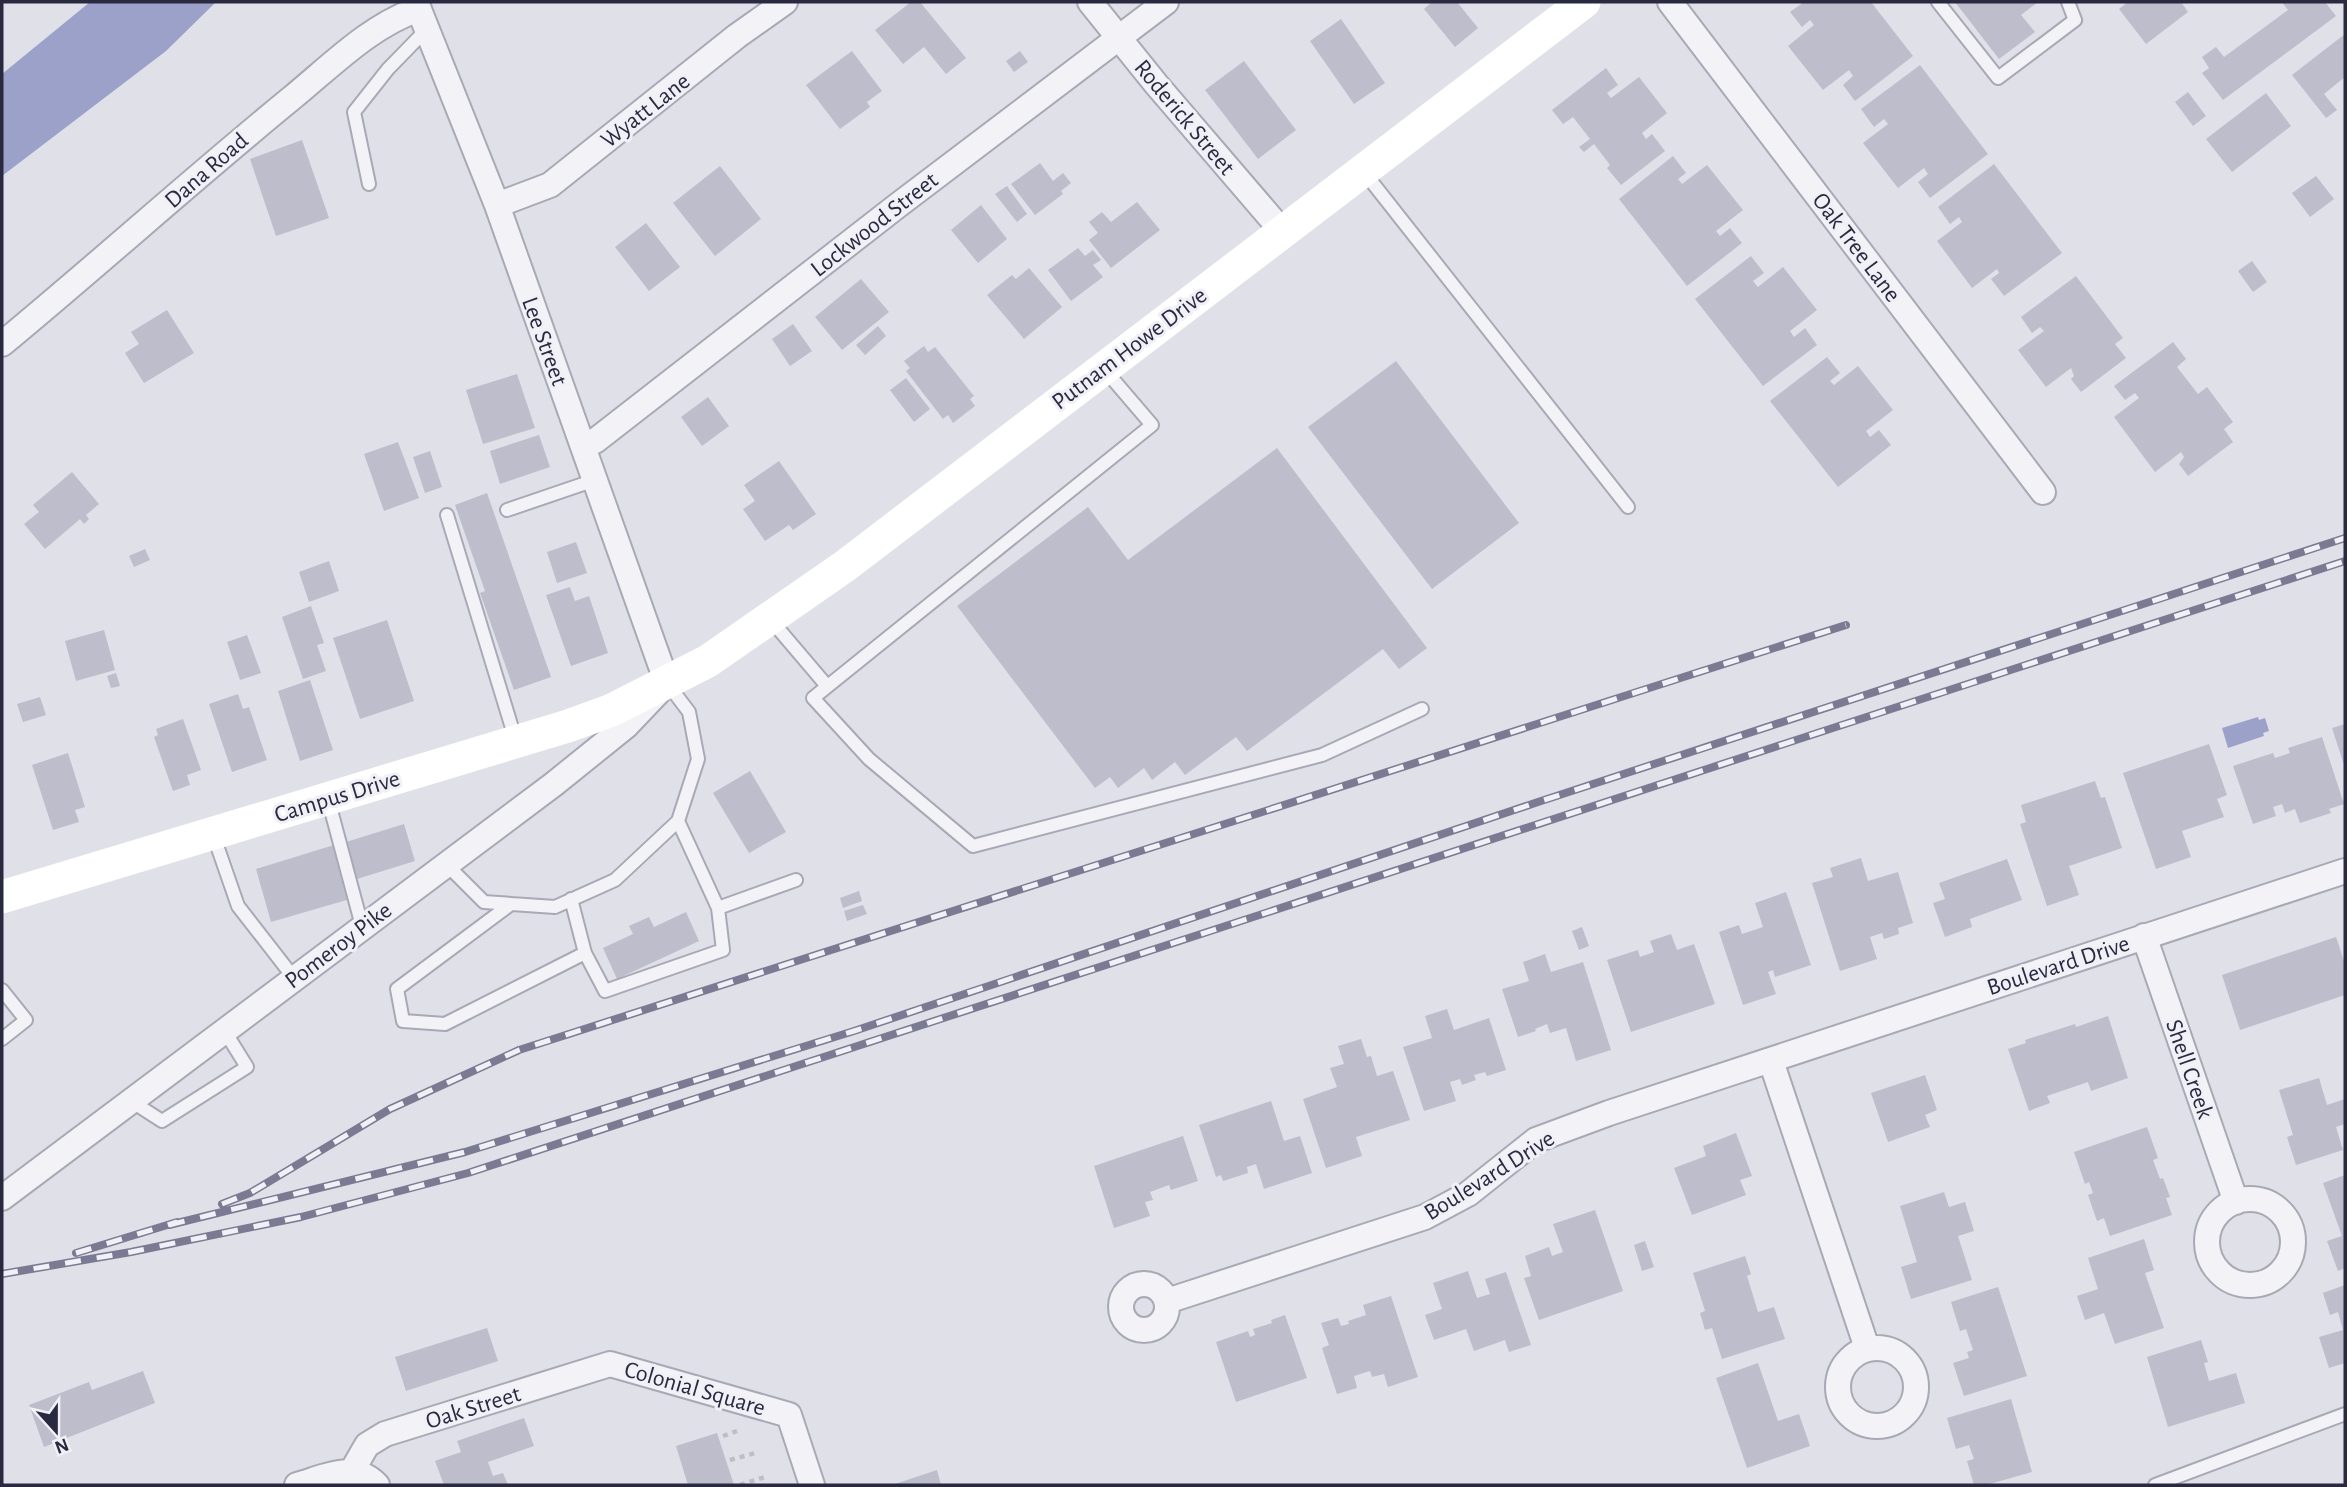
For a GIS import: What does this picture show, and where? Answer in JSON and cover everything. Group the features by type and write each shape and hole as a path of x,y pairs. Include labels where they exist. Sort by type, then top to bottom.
{"street":[{"name":"Wyatt Lane","path":"497,205 550,184 737,36 785,2"},
{"name":"Roderick Street","path":"1090,2 1282,232"},
{"name":"Lockwood Street","path":"583,446 595,441 906,198 1166,2"},
{"name":"Putnam Howe Drive","path":"667,683 708,661 845,566 1584,2"},
{"name":"Oak Tree Lane","path":"1670,2 2043,492"},
{"name":"Dana Road","path":"2,344 258,125 371,34 408,13 421,13"},
{"name":"Lee Street","path":"421,13 497,205 667,683"},
{"name":"Campus Drive","path":"2,897 517,742 612,710 667,683"},
{"name":"Pomeroy Pike","path":"2,1198 611,740 667,683"},
{"name":"Boulevard Drive","path":"1167,1301 1425,1217 1468,1194 1536,1140 1609,1113 2345,871"},
{"name":"Shell Creek","path":"2144,936 2236,1202"},
{"path":"1771,1061 1867,1348"},
{"name":"Oak Street","path":"352,1471 368,1445 385,1434 610,1364"},
{"name":"Colonial Square","path":"610,1364 789,1415 813,1485"},
{"path":"297,1485 342,1471 364,1475 377,1485"}],"lane":[{"path":"1938,2 1998,78 2075,20 2068,2"},
{"path":"369,184 354,112 388,69 421,13"},
{"path":"1362,170 1628,508"},
{"path":"1104,368 1152,425 813,698 869,759 973,846 1322,755 1422,709"},
{"path":"507,510 595,480"},
{"path":"447,515 517,742"},
{"path":"770,618 827,686"},
{"path":"446,864 484,902 555,907 615,880 678,821 698,759 689,712 667,683"},
{"path":"328,799 362,926"},
{"path":"571,899 585,953 605,991 723,950 718,908 678,821"},
{"path":"213,833 237,906 294,978"},
{"path":"718,908 796,880"},
{"path":"511,904 397,989 403,1021 445,1024 585,953"},
{"path":"2,990 26,1020 2,1039"},
{"path":"131,1101 162,1121 247,1067 224,1030"},
{"path":"2155,1485 2345,1414"}],"path":[{"path":"723,1436 737,1431"},
{"path":"730,1460 759,1452"},
{"path":"740,1485 768,1476"}],"water":[{"path":"90,2 216,2 166,51 2,176 2,74"},
{"path":"2258,717 2259,720 2265,718 2269,731 2263,733 2264,736 2228,748 2222,728"}],"building":[{"path":"911,2 920,2 966,58 946,74 924,47 903,64 875,30"},
{"path":"1432,2 1457,2 1478,28 1455,47 1424,9"},
{"path":"1804,2 1871,2 1913,56 1855,101 1843,85 1853,76 1849,70 1823,90 1788,46 1814,25 1810,20 1802,27 1790,12"},
{"path":"1955,2 2038,2 2021,15 2035,32 1999,59"},
{"path":"2128,2 2181,2 2188,12 2146,44 2119,9"},
{"path":"2282,2 2325,2 2336,16 2223,100 2202,73 2209,68 2202,57 2216,47 2224,57 2288,10"},
{"path":"1341,19 1385,83 1354,104 1310,41"},
{"path":"2345,34 2345,77 2324,94 2337,110 2326,118 2292,75"},
{"path":"852,51 882,91 867,102 870,107 840,129 806,85"},
{"path":"1020,51 1028,62 1014,72 1006,61"},
{"path":"1244,61 1296,130 1258,159 1205,90"},
{"path":"1920,65 1988,154 1930,198 1918,182 1928,174 1924,168 1898,188 1863,143 1888,124 1884,119 1874,127 1861,109"},
{"path":"1606,68 1618,85 1607,93 1611,98 1639,77 1667,113 1642,133 1646,139 1652,134 1665,151 1621,185 1607,168 1610,165 1594,144 1584,152 1579,147 1590,139 1573,117 1563,124 1552,110"},
{"path":"2188,92 2206,116 2193,126 2175,102"},
{"path":"2266,93 2291,126 2232,172 2206,139"},
{"path":"302,140 329,218 276,236 250,159"},
{"path":"1673,156 1686,173 1678,179 1682,184 1707,165 1743,210 1716,231 1720,236 1730,228 1742,243 1687,286 1619,199"},
{"path":"1040,163 1053,181 1063,173 1071,183 1061,191 1063,194 1035,215 1011,184"},
{"path":"1994,164 2062,253 2004,296 1991,279 1999,273 1997,269 1972,288 1937,241 1962,222 1959,217 1950,224 1938,207"},
{"path":"720,166 761,219 715,256 673,203"},
{"path":"2316,176 2334,199 2310,217 2292,193"},
{"path":"1007,186 1027,214 1017,222 995,194"},
{"path":"1137,202 1160,230 1111,268 1089,240 1098,233 1089,222 1102,212 1111,222"},
{"path":"981,205 1007,239 978,263 951,230"},
{"path":"646,223 680,267 649,291 615,247"},
{"path":"1078,248 1085,256 1093,250 1101,260 1093,265 1103,277 1071,301 1048,270"},
{"path":"1751,256 1764,273 1753,281 1758,287 1783,267 1817,310 1790,331 1794,337 1805,328 1817,345 1763,386 1695,299"},
{"path":"2252,261 2267,282 2253,292 2238,271"},
{"path":"1029,268 1062,307 1024,339 987,295 1012,275 1016,279"},
{"path":"2076,276 2123,338 2115,344 2126,358 2081,392 2071,379 2074,376 2071,368 2046,387 2018,350 2044,331 2040,327 2032,333 2021,317"},
{"path":"861,279 889,312 842,350 815,317"},
{"path":"167,310 194,353 144,383 125,353 139,344 131,332"},
{"path":"793,324 812,351 790,366 772,339"},
{"path":"878,326 886,336 865,355 856,345"},
{"path":"2173,342 2186,359 2177,367 2198,394 2207,387 2233,422 2224,429 2233,442 2188,476 2179,464 2184,457 2181,452 2155,472 2114,417 2139,398 2135,393 2125,400 2114,386"},
{"path":"924,346 928,352 935,347 974,396 970,399 975,406 953,423 948,415 943,419 906,371 910,368 904,361"},
{"path":"1827,357 1840,373 1830,381 1834,385 1858,366 1893,410 1866,431 1870,437 1879,430 1891,445 1838,487 1770,401"},
{"path":"1396,361 1519,523 1432,589 1308,427"},
{"path":"517,374 535,428 483,444 466,390"},
{"path":"906,378 930,409 914,422 890,390"},
{"path":"708,397 729,426 702,446 681,417"},
{"path":"539,435 550,467 500,484 490,451"},
{"path":"398,442 419,498 384,511 364,454"},
{"path":"1277,448 1427,648 1399,669 1383,649 1247,751 1236,737 1185,775 1175,762 1152,780 1144,768 1118,788 1110,777 1095,788 957,606 1088,507 1128,560"},
{"path":"430,451 442,487 425,493 413,457"},
{"path":"779,461 816,514 793,530 789,525 765,541 743,509 755,501 744,485"},
{"path":"72,472 99,504 86,515 89,519 84,524 80,519 45,549 24,524 39,512 33,505"},
{"path":"487,493 551,677 514,690 480,593 485,591 455,505"},
{"path":"576,542 587,573 557,583 547,552"},
{"path":"145,549 150,560 134,567 129,556"},
{"path":"329,561 339,591 309,602 299,572"},
{"path":"570,587 575,601 589,596 608,653 571,666 546,595"},
{"path":"311,606 324,643 317,645 326,671 303,679 282,617"},
{"path":"387,620 414,701 360,719 333,638"},
{"path":"104,630 115,670 76,681 65,641"},
{"path":"247,635 261,673 240,680 227,642"},
{"path":"116,673 120,686 111,688 107,676"},
{"path":"310,680 333,750 300,761 278,691"},
{"path":"238,694 243,709 249,707 267,760 232,772 209,704"},
{"path":"40,697 46,715 23,722 17,704"},
{"path":"183,719 201,770 187,775 190,785 173,791 154,737 158,735 156,729"},
{"path":"2345,724 2345,768 2332,728"},
{"path":"2322,737 2344,804 2329,809 2331,813 2300,823 2295,809 2285,813 2282,804 2273,807 2276,816 2253,824 2233,766 2273,753 2275,758 2290,753 2288,748"},
{"path":"2209,744 2227,795 2217,799 2224,817 2182,831 2191,857 2156,869 2123,773"},
{"path":"68,753 85,807 75,810 79,822 53,830 32,765"},
{"path":"750,771 786,832 749,853 713,793"},
{"path":"2095,781 2101,798 2105,797 2122,848 2069,866 2079,895 2047,906 2020,824 2026,822 2021,805"},
{"path":"404,824 415,861 357,879 346,842"},
{"path":"334,845 350,899 271,922 256,869"},
{"path":"1861,858 1868,881 1898,872 1913,923 1898,928 1899,934 1884,939 1882,933 1870,937 1877,959 1840,971 1812,883 1833,877 1830,868"},
{"path":"2007,859 2022,900 1970,919 1972,927 1945,937 1933,903 1945,899 1939,883"},
{"path":"859,891 862,901 843,908 840,898"},
{"path":"1786,892 1811,965 1775,977 1773,970 1768,972 1776,994 1743,1005 1719,932 1739,925 1742,934 1763,927 1755,903"},
{"path":"863,905 867,914 847,921 844,911"},
{"path":"686,912 699,941 617,979 603,948 633,934 629,926 649,917 654,927"},
{"path":"1582,927 1589,946 1579,950 1572,931"},
{"path":"1671,934 1677,950 1694,944 1715,1004 1631,1032 1607,960 1638,950 1640,957 1654,952 1650,941"},
{"path":"2336,937 2345,964 2345,995 2240,1030 2222,975"},
{"path":"1545,954 1551,972 1583,962 1611,1050 1576,1061 1566,1028 1550,1033 1547,1024 1518,1037 1502,989 1529,981 1523,962"},
{"path":"1447,1009 1454,1030 1489,1018 1506,1070 1487,1076 1485,1072 1474,1075 1476,1080 1462,1085 1460,1079 1450,1082 1456,1101 1424,1111 1403,1047 1432,1038 1425,1016"},
{"path":"2108,1016 2128,1078 2091,1091 2088,1082 2047,1096 2050,1103 2029,1111 2008,1049 2026,1043 2025,1040"},
{"path":"1361,1039 1367,1057 1371,1056 1377,1076 1393,1071 1410,1120 1356,1137 1362,1156 1326,1168 1303,1099 1337,1087 1330,1068 1344,1064 1338,1046"},
{"path":"1925,1075 1937,1110 1925,1115 1930,1127 1888,1142 1871,1093"},
{"path":"2319,1078 2327,1105 2345,1099 2345,1124 2336,1127 2343,1150 2296,1165 2287,1137 2293,1135 2279,1090"},
{"path":"1271,1101 1284,1141 1300,1136 1312,1173 1264,1189 1256,1164 1247,1167 1248,1173 1223,1181 1221,1175 1216,1177 1199,1125"},
{"path":"2147,1127 2158,1158 2153,1160 2170,1197 2166,1198 2172,1215 2110,1236 2104,1218 2097,1221 2088,1195 2093,1193 2089,1182 2085,1184 2074,1152"},
{"path":"1736,1133 1752,1176 1740,1180 1746,1195 1692,1215 1674,1168 1706,1156 1703,1146"},
{"path":"1183,1136 1198,1181 1171,1190 1169,1185 1150,1192 1153,1200 1145,1202 1150,1216 1114,1228 1094,1166"},
{"path":"2345,1175 2345,1268 2338,1271 2327,1241 2342,1236 2323,1183"},
{"path":"1944,1192 1949,1207 1965,1202 1974,1231 1958,1236 1972,1280 1911,1299 1901,1267 1917,1262 1900,1206"},
{"path":"1595,1210 1623,1291 1539,1320 1524,1278 1531,1276 1525,1256 1549,1247 1552,1256 1563,1252 1553,1224"},
{"path":"2144,1239 2154,1270 2145,1273 2164,1328 2115,1344 2104,1313 2085,1320 2077,1296 2098,1289 2088,1258"},
{"path":"1645,1241 1654,1267 1642,1271 1634,1245"},
{"path":"1745,1256 1751,1274 1747,1276 1758,1312 1774,1307 1785,1339 1722,1359 1712,1328 1705,1330 1700,1313 1705,1311 1693,1273"},
{"path":"1468,1271 1477,1298 1490,1294 1485,1279 1506,1272 1531,1345 1509,1352 1505,1340 1474,1351 1466,1329 1434,1340 1425,1315 1442,1309 1433,1283"},
{"path":"2345,1285 2345,1363 2329,1368 2319,1337 2343,1330 2338,1312 2330,1315 2323,1293"},
{"path":"1998,1287 2027,1376 1964,1396 1953,1363 1969,1358 1967,1352 1973,1350 1966,1329 1960,1331 1951,1302"},
{"path":"1391,1296 1418,1377 1388,1387 1384,1374 1372,1377 1370,1371 1354,1376 1357,1388 1337,1394 1322,1348 1329,1345 1321,1323 1338,1318 1341,1326 1349,1324 1348,1321 1366,1315 1363,1305"},
{"path":"1285,1315 1307,1378 1236,1402 1216,1342 1248,1331 1250,1337 1255,1335 1253,1329 1272,1323 1271,1320"},
{"path":"487,1328 498,1361 406,1391 395,1357"},
{"path":"2201,1340 2208,1362 2204,1363 2209,1381 2236,1373 2245,1403 2168,1427 2147,1357"},
{"path":"1758,1363 1778,1421 1799,1414 1810,1446 1747,1468 1716,1378"},
{"path":"143,1371 155,1403 44,1447 29,1405 89,1382 92,1390"},
{"path":"2011,1399 2032,1472 1986,1485 1974,1485 1967,1461 1974,1459 1969,1445 1956,1449 1947,1418"},
{"path":"524,1418 534,1446 488,1462 493,1476 503,1473 508,1485 444,1485 435,1461 461,1452 457,1441"},
{"path":"717,1433 734,1485 688,1485 676,1446"},
{"path":"937,1470 941,1485 892,1485"}],"railway":[{"path":"169,1225 465,1152 854,1031 1538,802 2345,538"},
{"path":"2,1274 131,1252 301,1217 468,1173 2345,561"},
{"path":"222,1204 250,1193 390,1109 519,1050 1846,625"},
{"path":"76,1253 177,1222"}]}
